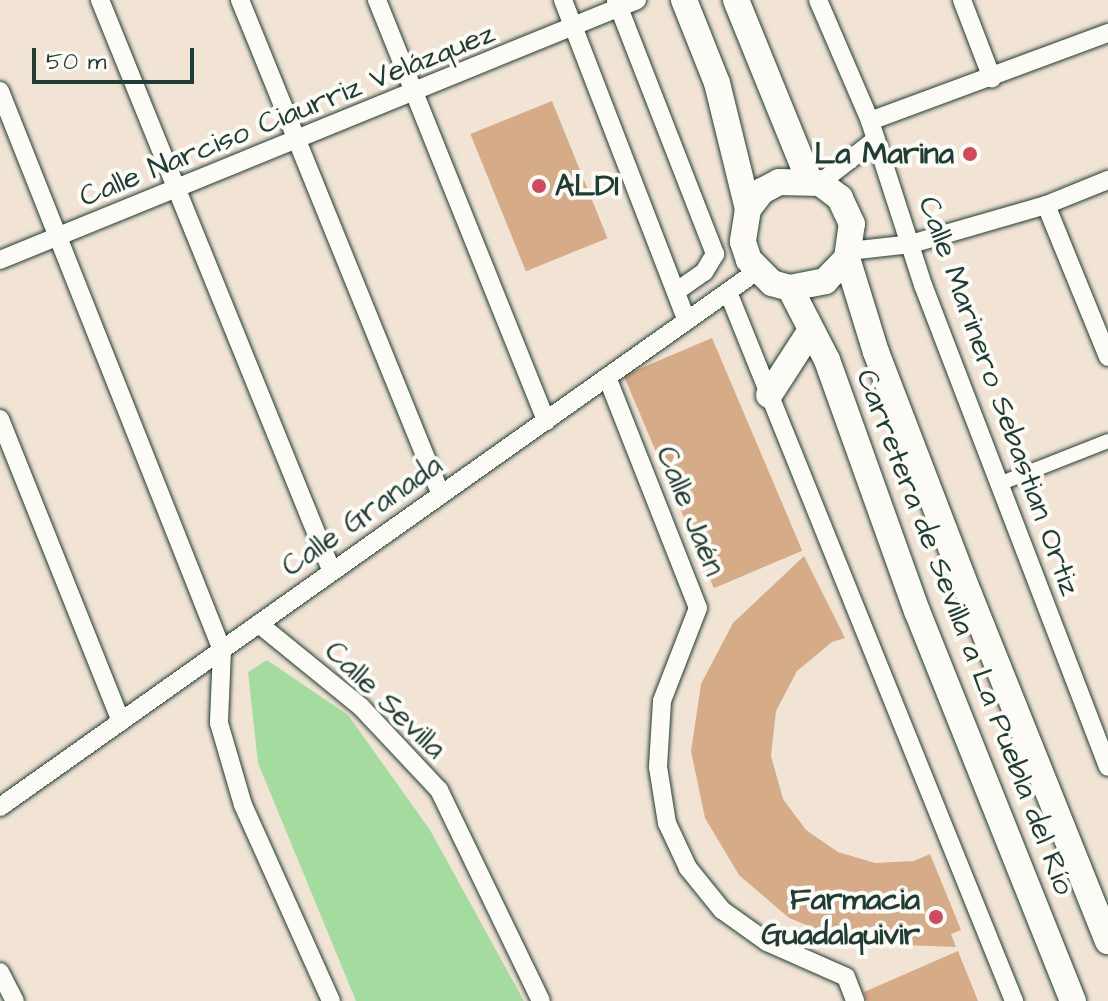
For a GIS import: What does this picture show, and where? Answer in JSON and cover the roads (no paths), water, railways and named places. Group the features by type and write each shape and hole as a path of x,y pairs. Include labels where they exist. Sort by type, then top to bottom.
{"main road":[{"path":"684,0 717,83 748,209 743,242 757,271 790,288 825,281 848,254 852,224 840,198 815,182 779,182 762,191 748,209"},
{"path":"736,0 815,182"},
{"name":"Carretera de Sevilla a La Puebla del Río","path":"848,254 958,565 1108,941"},
{"name":"Carretera de Sevilla a La Puebla del Río","path":"790,288 811,330 1073,1001"},
{"path":"769,395 811,330"}],"street":[{"path":"100,0 332,572"},
{"path":"240,0 441,495"},
{"path":"377,0 546,421"},
{"path":"563,0 687,321"},
{"name":"Calle Narciso Ciaurriz Velázquez","path":"0,260 574,29 618,4 637,0"},
{"name":"Calle Marinero Sebastian Ortiz","path":"818,0 870,121 911,244 999,484 1100,726 1108,767"},
{"path":"962,0 992,78"},
{"path":"618,4 715,254 704,272 677,291"},
{"path":"870,121 1108,33"},
{"path":"0,91 222,650 219,723 243,805 331,1001"},
{"path":"815,182 875,140"},
{"path":"848,254 911,244 1046,205 1108,180"},
{"path":"1046,205 1108,357"},
{"name":"Calle Granada","path":"0,807 757,271"},
{"path":"728,292 1014,1001"},
{"name":"Calle Jaén","path":"607,377 698,608 662,701 658,767 667,823 688,868 722,910 767,942 846,977 855,1001"},
{"path":"0,419 121,722"},
{"path":"999,484 1108,441"},
{"name":"Calle Sevilla","path":"259,624 361,707 439,790 541,1001"},
{"path":"0,972 15,1001"}],"place":[{"name":"La Marina","path":"970,154"},
{"name":"ALDI","path":"539,186"},
{"name":"Farmacia Guadalquivir","path":"936,917"}]}
